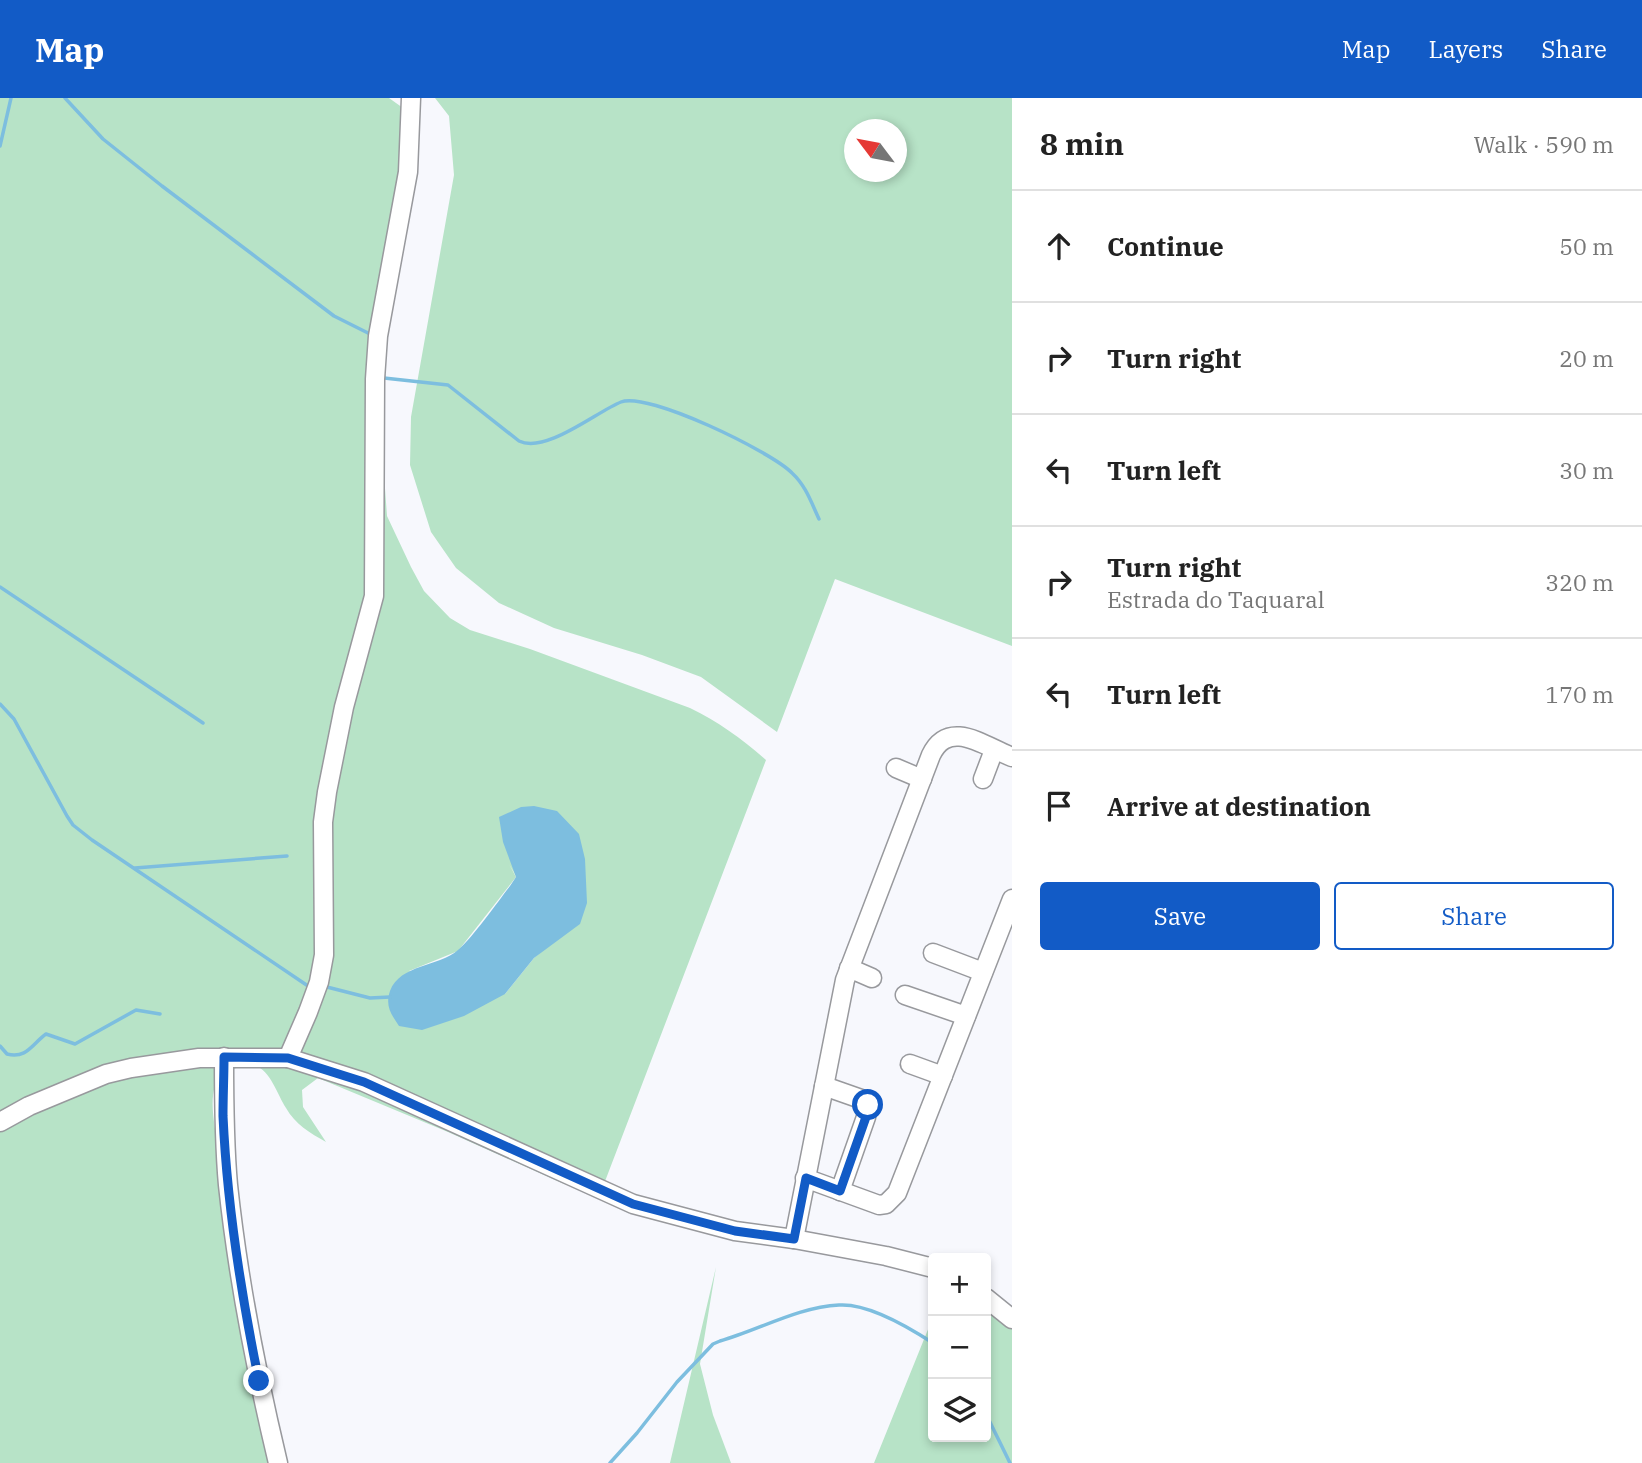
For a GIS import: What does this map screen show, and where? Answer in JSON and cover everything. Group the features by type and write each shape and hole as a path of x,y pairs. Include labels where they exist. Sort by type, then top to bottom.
{"street":[{"path":"288,1058 319,982 324,955 323,822 327,792 344,707 373,596 375,379 378,336 408,172 411,98"},
{"path":"794,1239 841,996 849,968 934,749 948,736 962,736 1012,757"},
{"path":"983,779 994,750"},
{"path":"896,768 922,779"},
{"path":"806,1178 879,1205 892,1200 901,1184 1012,899"},
{"path":"933,953 983,972"},
{"path":"849,968 872,978"},
{"path":"905,995 966,1016"},
{"path":"224,1057 223,1114 230,1199 249,1332 278,1463"},
{"path":"0,1122 29,1106 106,1074 199,1058 288,1058 364,1082 633,1204 735,1231 886,1256 928,1267"},
{"path":"911,1064 943,1076"},
{"path":"824,1086 868,1105 840,1191"},
{"path":"991,1302 1012,1319"}],"green space":[{"path":"0,98 389,98 410,113 379,406 387,516 424,591 450,618 470,630 530,649 690,708 730,731 766,760 599,1197 318,1078 302,1090 303,1107 326,1142 294,1119 265,1072 255,1066 238,1067 221,1076 215,1086 213,1118 238,1267 280,1463 0,1463","holes":["509,864 554,941 534,958 505,994 409,971 458,951 516,877"]},
{"path":"435,98 1012,98 1012,646 835,579 777,732 701,677 642,655 554,628 499,603 456,568 431,532 410,465 411,417 454,175 449,116"},
{"path":"716,1267 700,1364 713,1415 731,1463 670,1463"},
{"path":"991,1291 1012,1308 1012,1463 874,1463 928,1329 928,1442 991,1442"}],"water":[{"path":"534,806 557,811 579,834 585,859 587,903 580,924 534,958 505,994 464,1016 422,1030 399,1026 389,1006 390,991 395,982 411,971 450,956 478,928 516,877 503,842 499,817 521,807"}],"waterway":[{"path":"0,146 11,98"},
{"path":"65,98 103,139 162,186 334,316 372,335"},
{"path":"383,372 384,378 448,385 519,441 530,443 557,437 621,402 635,401 681,414 736,438 780,463 801,483 819,519"},
{"path":"0,587 203,723"},
{"path":"0,704 14,719 73,825 308,986 312,986"},
{"path":"135,868 287,856"},
{"path":"323,986 370,998 390,997"},
{"path":"0,1046 7,1054 24,1053 46,1034 75,1044 136,1010 160,1014"},
{"path":"610,1463 677,1382 713,1344 720,1341 794,1314 839,1305 875,1312 928,1340"},
{"path":"991,1424 1010,1463"}],"route":[{"path":"259,1381 249,1332 228,1185 223,1114 224,1057 288,1058 325,1069 364,1082 633,1204 735,1231 794,1239 806,1178 840,1191 868,1105"}]}
